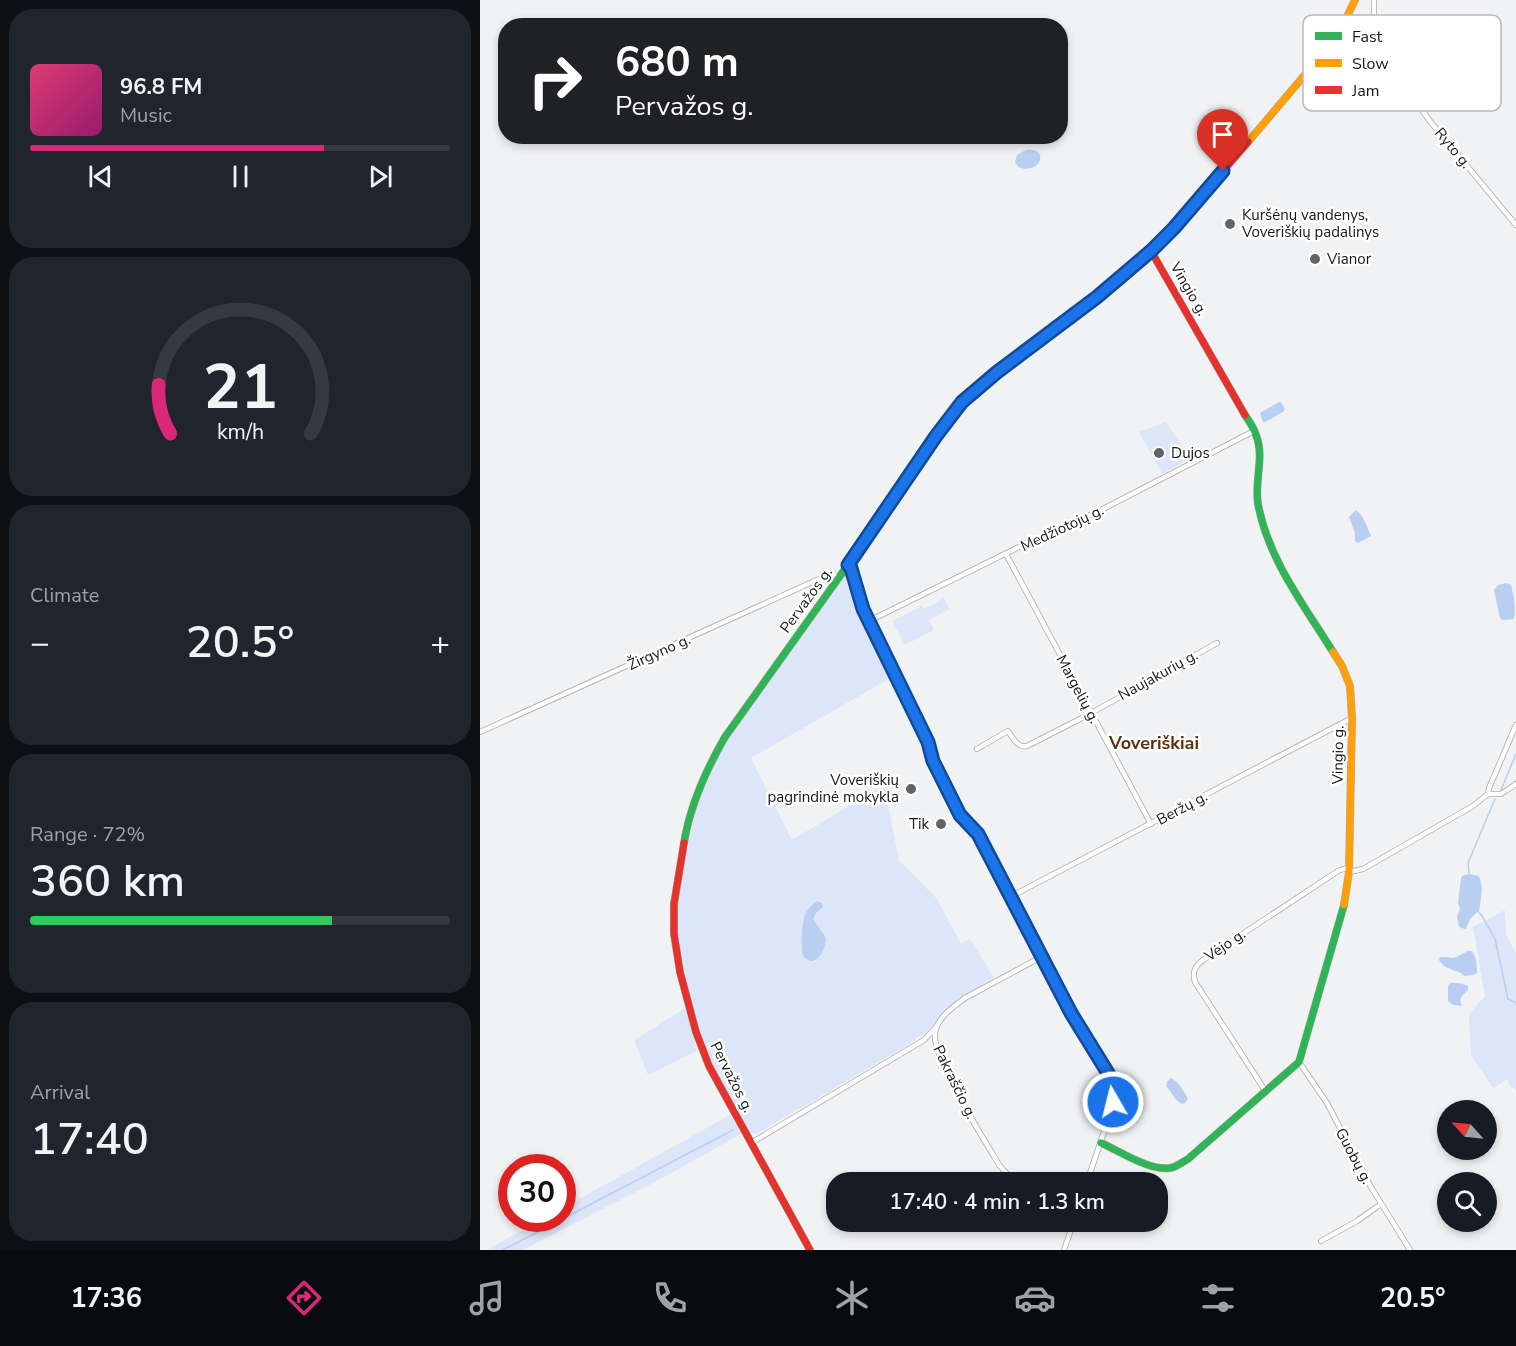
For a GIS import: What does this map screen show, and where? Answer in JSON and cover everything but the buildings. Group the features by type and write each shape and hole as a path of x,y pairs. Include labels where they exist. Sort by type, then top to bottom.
{"main road":[{"name":"Pervažos g.","path":"1348,15 1355,0"},
{"name":"Pervažos g.","path":"810,1250 702,1050 680,972 674,919 678,875 685,836 701,784 712,759 741,713 962,402 996,373 1104,291 1151,251 1189,212 1303,77"},
{"name":"Vingio g.","path":"1151,251 1254,431 1260,452 1256,489 1258,505 1270,546 1282,571 1342,666 1350,686 1352,718 1349,870 1346,897 1299,1062"},
{"path":"1101,1143 1153,1166 1174,1167 1188,1159 1299,1062"}],"street":[{"name":"Ryto g.","path":"1423,111 1516,225"},
{"name":"Medžiotojų g.","path":"869,621 1023,545 1101,510 1254,431"},
{"name":"Margelių g.","path":"1006,554 1151,824"},
{"path":"848,565 869,621 928,742 933,761 955,806 960,815 978,834 1071,1013 1107,1069 1114,1085 1113,1102 1091,1172"},
{"name":"Žirgyno g.","path":"480,732 828,575 832,574 839,578"},
{"name":"Naujakurių g.","path":"977,749 1008,731 1018,745 1027,746 1084,717 1216,643"},
{"name":"Beržų g.","path":"1012,896 1352,718"},
{"path":"1488,794 1516,725"},
{"path":"1349,870 1362,869 1473,806 1488,794 1501,794 1516,784"},
{"name":"Vėjo g.","path":"1266,1092 1195,982 1193,977 1195,967 1338,871 1345,868 1349,870"},
{"name":"Pakraščio g.","path":"1006,1172 979,1132 954,1086 936,1044 935,1032 948,1012 965,998 1043,956"},
{"path":"751,1143 924,1040 937,1026"},
{"path":"924,1040 936,1044"},
{"name":"Guobų g.","path":"1299,1062 1327,1103 1381,1204 1410,1250"},
{"path":"1321,1241 1358,1221 1381,1204"},
{"path":"1064,1250 1070,1232"}],"shaded area":[{"path":"1166,422 1190,458 1162,474 1139,432"},
{"path":"847,575 852,581 859,606 894,676 751,758 792,840 884,785 899,860 937,899 961,944 970,939 994,978 960,998 926,1032 908,1045 756,1134 747,1130 716,1076 697,1024 682,967 678,940 680,880 698,800 724,744 789,650"},
{"path":"944,598 950,609 929,620 934,630 905,645 892,621 922,606 924,609"},
{"path":"1505,910 1506,935 1516,953 1516,1090 1511,1087 1507,1079 1493,1088 1471,1055 1469,1014 1485,996 1473,927"},
{"path":"686,1008 697,1051 648,1075 634,1040"},
{"path":"730,1115 741,1134 576,1223 576,1201"},
{"path":"519,1232 558,1232 523,1250 487,1250"}],"water":[{"path":"1026,150 1034,150 1038,153 1040,161 1032,168 1026,169 1018,167 1015,162 1017,155"},
{"path":"1279,402 1285,409 1283,412 1263,422 1260,413"},
{"path":"1356,510 1363,518 1371,536 1358,543 1355,541 1355,533 1349,517"},
{"path":"1506,583 1511,585 1515,615 1514,619 1502,620 1494,590 1498,585"},
{"path":"1469,874 1479,876 1482,887 1479,910 1470,919 1466,929 1459,926 1457,917 1460,909 1458,902 1461,879 1462,876"},
{"path":"817,901 822,903 823,907 813,919 826,938 820,956 812,961 803,954 802,930 805,915"},
{"path":"1472,951 1475,956 1477,973 1473,975 1465,976 1445,966 1439,960 1440,957 1454,958"},
{"path":"1450,983 1468,986 1468,990 1460,1000 1462,1006 1453,1005 1448,1001"},
{"path":"1171,1078 1185,1093 1188,1099 1185,1103 1182,1104 1177,1100 1166,1086"}],"waterway":[{"path":"1501,790 1516,754"},
{"path":"1469,874 1468,863 1495,799"},
{"path":"1478,911 1495,939 1508,999 1516,1003"},
{"path":"503,1250 733,1130"}],"traffic: fast":[{"path":"1245,415 1259,443 1257,495 1270,544 1288,581 1333,652"},
{"path":"684,843 690,815 700,788 725,737 926,453"},
{"path":"1101,1143 1153,1166 1175,1167 1188,1159 1299,1062 1344,905"}],"traffic: slow":[{"path":"1348,15 1355,0"},
{"path":"1248,142 1303,77"},
{"path":"1333,652 1350,686 1352,718 1349,872 1344,905"}],"traffic: jam":[{"path":"926,453 957,410 978,387 1097,297 1162,241 1248,142"},
{"path":"1151,251 1245,415"},
{"path":"684,843 674,904 674,934 680,972 696,1032 709,1066 810,1250"}],"place":[{"name":"Kuršėnų vandenys, Voveriškių padalinys","path":"1230,224"},
{"name":"Vianor","path":"1315,259"},
{"name":"Dujos","path":"1159,453"},
{"name":"Voveriškių pagrindinė mokykla","path":"911,789"},
{"name":"Tik","path":"941,824"}],"district":[{"name":"Voveriškiai","path":"1154,743"}],"route":[{"path":"1113,1102 1114,1085 1107,1069 1071,1013 978,834 964,820 955,806 933,761 928,742 863,609 851,568 848,565 936,436 962,402 978,387 1097,297 1151,251 1189,212 1223,171"}]}
